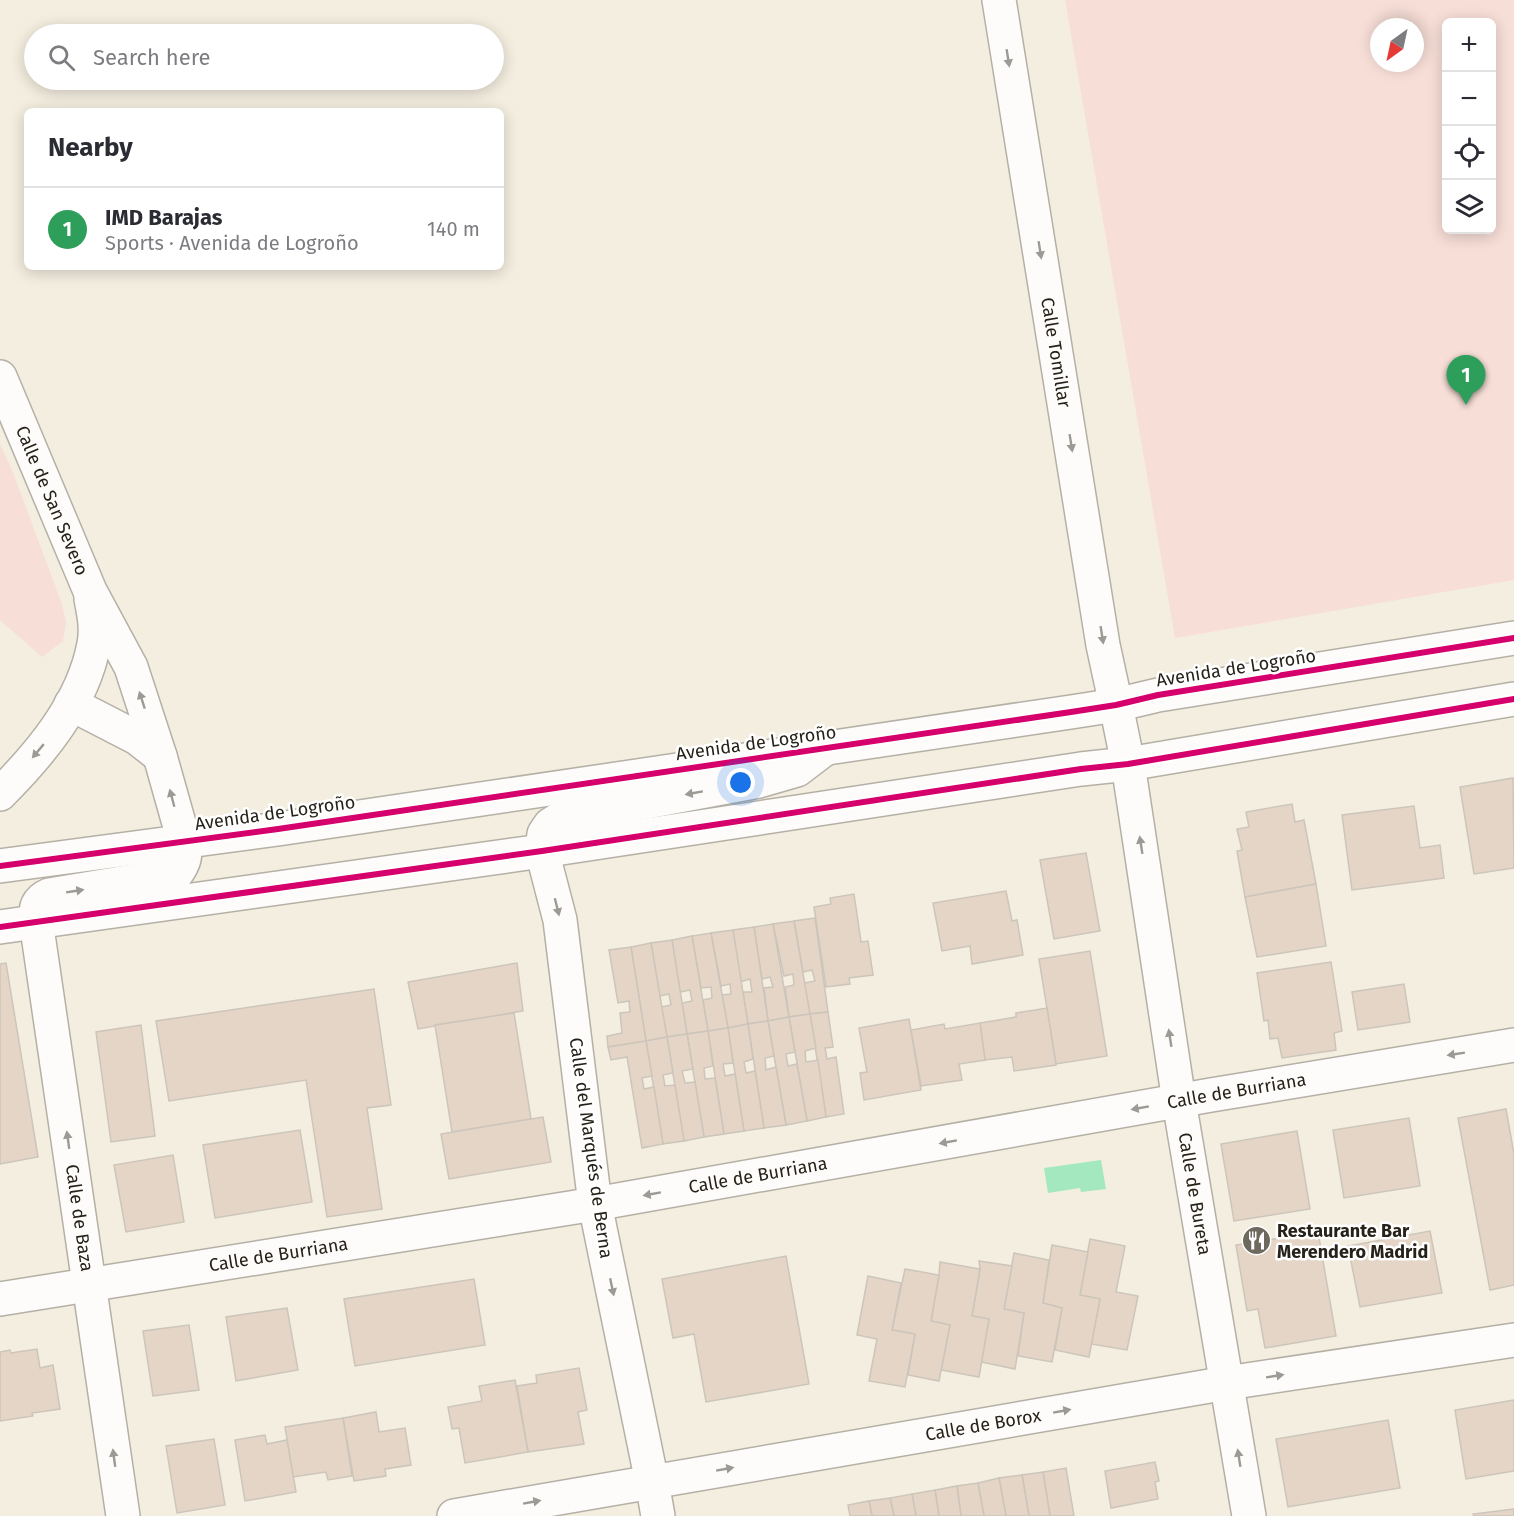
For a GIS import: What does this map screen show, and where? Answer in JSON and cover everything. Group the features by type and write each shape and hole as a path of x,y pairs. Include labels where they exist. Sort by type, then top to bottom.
{"street":[{"name":"Calle Tomillar","path":"999,0 1100,622 1116,705"},
{"name":"Calle de San Severo","path":"0,377 90,591 131,667 160,756 183,841"},
{"name":"Calle de San Severo","path":"71,704 86,676 94,643 95,622 90,591"},
{"name":"Avenida de Logroño","path":"0,866 1116,705 1169,693 1514,638"},
{"path":"0,927 542,850 1080,769 1128,764 1514,699"},
{"path":"0,794 50,736 71,704 137,738 160,756"},
{"path":"1116,705 1128,764"},
{"name":"Avenida de Logroño","path":"542,850 544,834 550,825 561,818 759,782 797,770 826,748"},
{"name":"Calle de Bureta","path":"1128,764 1179,1101 1249,1516"},
{"path":"36,921 35,911 38,903 49,895 176,874 186,855 183,841"},
{"name":"Calle del Marqués de Berna","path":"542,850 560,920 595,1204 658,1516"},
{"name":"Calle de Baza","path":"36,921 123,1516"},
{"name":"Calle de Burriana","path":"0,1299 595,1204 1179,1101 1514,1045"},
{"name":"Calle de Borox","path":"454,1516 1227,1383 1514,1340"}],"shaded area":[{"path":"1065,0 1514,0 1514,580 1175,638"},
{"path":"0,444 62,604 66,622 63,641 42,657 0,620"},
{"path":"1101,1160 1106,1189 1081,1192 1080,1188 1048,1193 1044,1168"}],"building":[{"path":"1513,778 1514,868 1474,874 1460,787"},
{"path":"1292,804 1295,822 1304,820 1316,884 1245,897 1237,851 1242,850 1237,829 1249,827 1246,812"},
{"path":"1414,806 1420,848 1440,845 1444,878 1352,890 1342,815"},
{"path":"1086,853 1100,931 1054,939 1040,860"},
{"path":"1316,884 1326,946 1257,957 1245,897"},
{"path":"1006,891 1012,921 1017,920 1023,955 972,964 970,946 942,951 933,903"},
{"path":"854,894 861,942 868,941 873,975 849,978 850,984 826,987 814,907 831,904 830,898"},
{"path":"815,918 828,1012 810,1014 804,983 815,981 812,970 803,972 794,921"},
{"path":"794,921 810,1014 789,1017 785,987 794,985 793,974 784,976 773,924"},
{"path":"773,924 789,1017 768,1021 764,988 773,987 770,977 762,979 754,927"},
{"path":"754,927 768,1021 748,1024 743,992 752,992 750,979 740,982 733,930"},
{"path":"733,930 748,1024 728,1028 722,995 731,994 730,984 721,986 711,933"},
{"path":"711,933 728,1028 708,1031 703,1000 712,998 711,987 701,988 692,936"},
{"path":"692,936 708,1031 687,1034 682,1003 692,1001 690,990 680,992 672,940"},
{"path":"672,940 687,1034 667,1037 661,1007 671,1005 669,994 659,996 651,943"},
{"path":"651,943 667,1037 646,1041 631,947"},
{"path":"631,947 646,1041 608,1047 607,1036 622,1033 620,1013 630,1012 629,1001 618,1003 609,950"},
{"path":"1090,951 1107,1056 1056,1064 1039,959"},
{"path":"1331,962 1342,1031 1334,1033 1336,1050 1282,1058 1278,1038 1270,1039 1268,1020 1264,1021 1257,973"},
{"path":"6,963 38,1157 0,1164 0,964"},
{"path":"517,963 523,1011 418,1029 408,982"},
{"path":"1404,984 1410,1022 1358,1030 1352,992"},
{"path":"374,989 391,1105 367,1108 382,1209 327,1217 306,1080 169,1101 156,1021"},
{"path":"1047,1008 1056,1065 1014,1071 1012,1057 985,1060 980,1023 1016,1017 1016,1013"},
{"path":"828,1012 833,1047 825,1048 827,1059 836,1057 844,1114 826,1117 810,1014"},
{"path":"514,1013 531,1119 452,1132 435,1025"},
{"path":"810,1014 816,1048 805,1051 806,1062 818,1060 826,1117 807,1121 789,1017"},
{"path":"789,1017 795,1052 786,1054 788,1066 797,1064 807,1121 786,1125 768,1021"},
{"path":"909,1019 921,1090 864,1100 860,1073 867,1072 859,1028"},
{"path":"768,1021 774,1056 765,1058 766,1070 776,1067 786,1125 764,1128 748,1024"},
{"path":"980,1023 985,1060 959,1064 962,1080 921,1086 911,1030 944,1024 945,1029"},
{"path":"748,1024 753,1059 744,1062 746,1073 755,1071 764,1128 744,1131 728,1028"},
{"path":"141,1025 155,1136 111,1142 96,1032"},
{"path":"728,1028 733,1063 723,1064 725,1076 735,1074 744,1131 724,1134 708,1031"},
{"path":"708,1031 713,1066 704,1068 705,1079 715,1078 724,1134 704,1137 687,1034"},
{"path":"687,1034 693,1069 682,1071 685,1083 695,1082 704,1137 684,1141 667,1037"},
{"path":"667,1037 673,1073 663,1075 665,1086 675,1085 684,1141 663,1144 646,1041"},
{"path":"646,1041 652,1076 642,1078 644,1089 654,1087 663,1144 642,1148 627,1057 611,1060 608,1047"},
{"path":"1506,1109 1514,1154 1514,1285 1490,1290 1458,1118"},
{"path":"543,1117 551,1162 449,1179 441,1134"},
{"path":"1409,1118 1420,1186 1344,1198 1333,1130"},
{"path":"300,1130 312,1202 215,1218 203,1145"},
{"path":"1297,1131 1310,1209 1234,1221 1221,1144"},
{"path":"173,1155 184,1222 126,1232 114,1165"},
{"path":"1430,1231 1442,1293 1360,1307 1348,1246"},
{"path":"1318,1232 1336,1336 1265,1348 1258,1309 1247,1311 1236,1245"},
{"path":"1090,1239 1125,1246 1116,1292 1138,1296 1127,1350 1091,1344 1100,1299 1080,1295"},
{"path":"1052,1245 1088,1252 1080,1295 1100,1299 1089,1357 1055,1350 1062,1308 1043,1303"},
{"path":"1014,1253 1049,1260 1043,1303 1062,1308 1052,1362 1018,1356 1024,1313 1004,1309"},
{"path":"786,1256 809,1384 706,1402 694,1334 673,1338 662,1279"},
{"path":"979,1261 1012,1266 1004,1309 1024,1313 1015,1369 981,1362 989,1319 972,1316 980,1269"},
{"path":"940,1262 980,1269 972,1316 989,1319 979,1377 941,1370 950,1325 931,1321"},
{"path":"905,1269 939,1275 931,1321 950,1325 939,1381 908,1375 915,1334 892,1330"},
{"path":"868,1276 901,1283 892,1330 915,1334 905,1387 869,1381 877,1339 857,1335"},
{"path":"474,1279 485,1345 355,1366 344,1299"},
{"path":"287,1308 298,1370 236,1381 226,1317"},
{"path":"189,1325 199,1390 153,1396 143,1331"},
{"path":"37,1349 40,1368 53,1365 60,1409 0,1421 0,1352 10,1350 11,1353"},
{"path":"579,1368 587,1410 578,1412 584,1444 528,1452 517,1386 537,1383 536,1375"},
{"path":"515,1380 528,1452 465,1463 459,1428 452,1429 448,1407 482,1401 479,1386"},
{"path":"1514,1400 1514,1471 1466,1479 1455,1410"},
{"path":"376,1412 379,1432 405,1428 411,1465 385,1469 386,1476 354,1481 343,1418"},
{"path":"343,1418 352,1476 328,1480 326,1472 293,1477 285,1427"},
{"path":"1388,1420 1400,1488 1288,1507 1276,1439"},
{"path":"265,1435 267,1444 287,1440 296,1492 245,1501 235,1440"},
{"path":"214,1439 225,1505 177,1513 166,1446"},
{"path":"1155,1462 1159,1481 1155,1482 1158,1499 1111,1508 1105,1471"},
{"path":"1066,1468 1074,1516 1050,1516 1043,1472"},
{"path":"1043,1472 1050,1516 1029,1516 1022,1475"},
{"path":"1022,1475 1029,1516 1006,1516 999,1478"},
{"path":"999,1478 1006,1516 984,1516 978,1483"},
{"path":"978,1483 984,1516 961,1516 957,1486"},
{"path":"957,1486 961,1516 939,1516 935,1490"},
{"path":"935,1490 939,1516 916,1516 912,1494"},
{"path":"912,1494 916,1516 894,1516 890,1498"},
{"path":"890,1498 894,1516 872,1516 869,1501"},
{"path":"869,1501 872,1516 850,1516 848,1505"},
{"path":"1514,1509 1514,1516 1474,1516 1473,1514"}],"cycle path":[{"path":"0,866 278,829 1071,712 1158,695 1514,638"},
{"path":"0,927 542,851 1081,769 1128,764 1514,699"}],"place":[{"name":"IMD Barajas","path":"1466,405"},
{"name":"Restaurante Bar Merendero Madrid","path":"1256,1241"}]}
